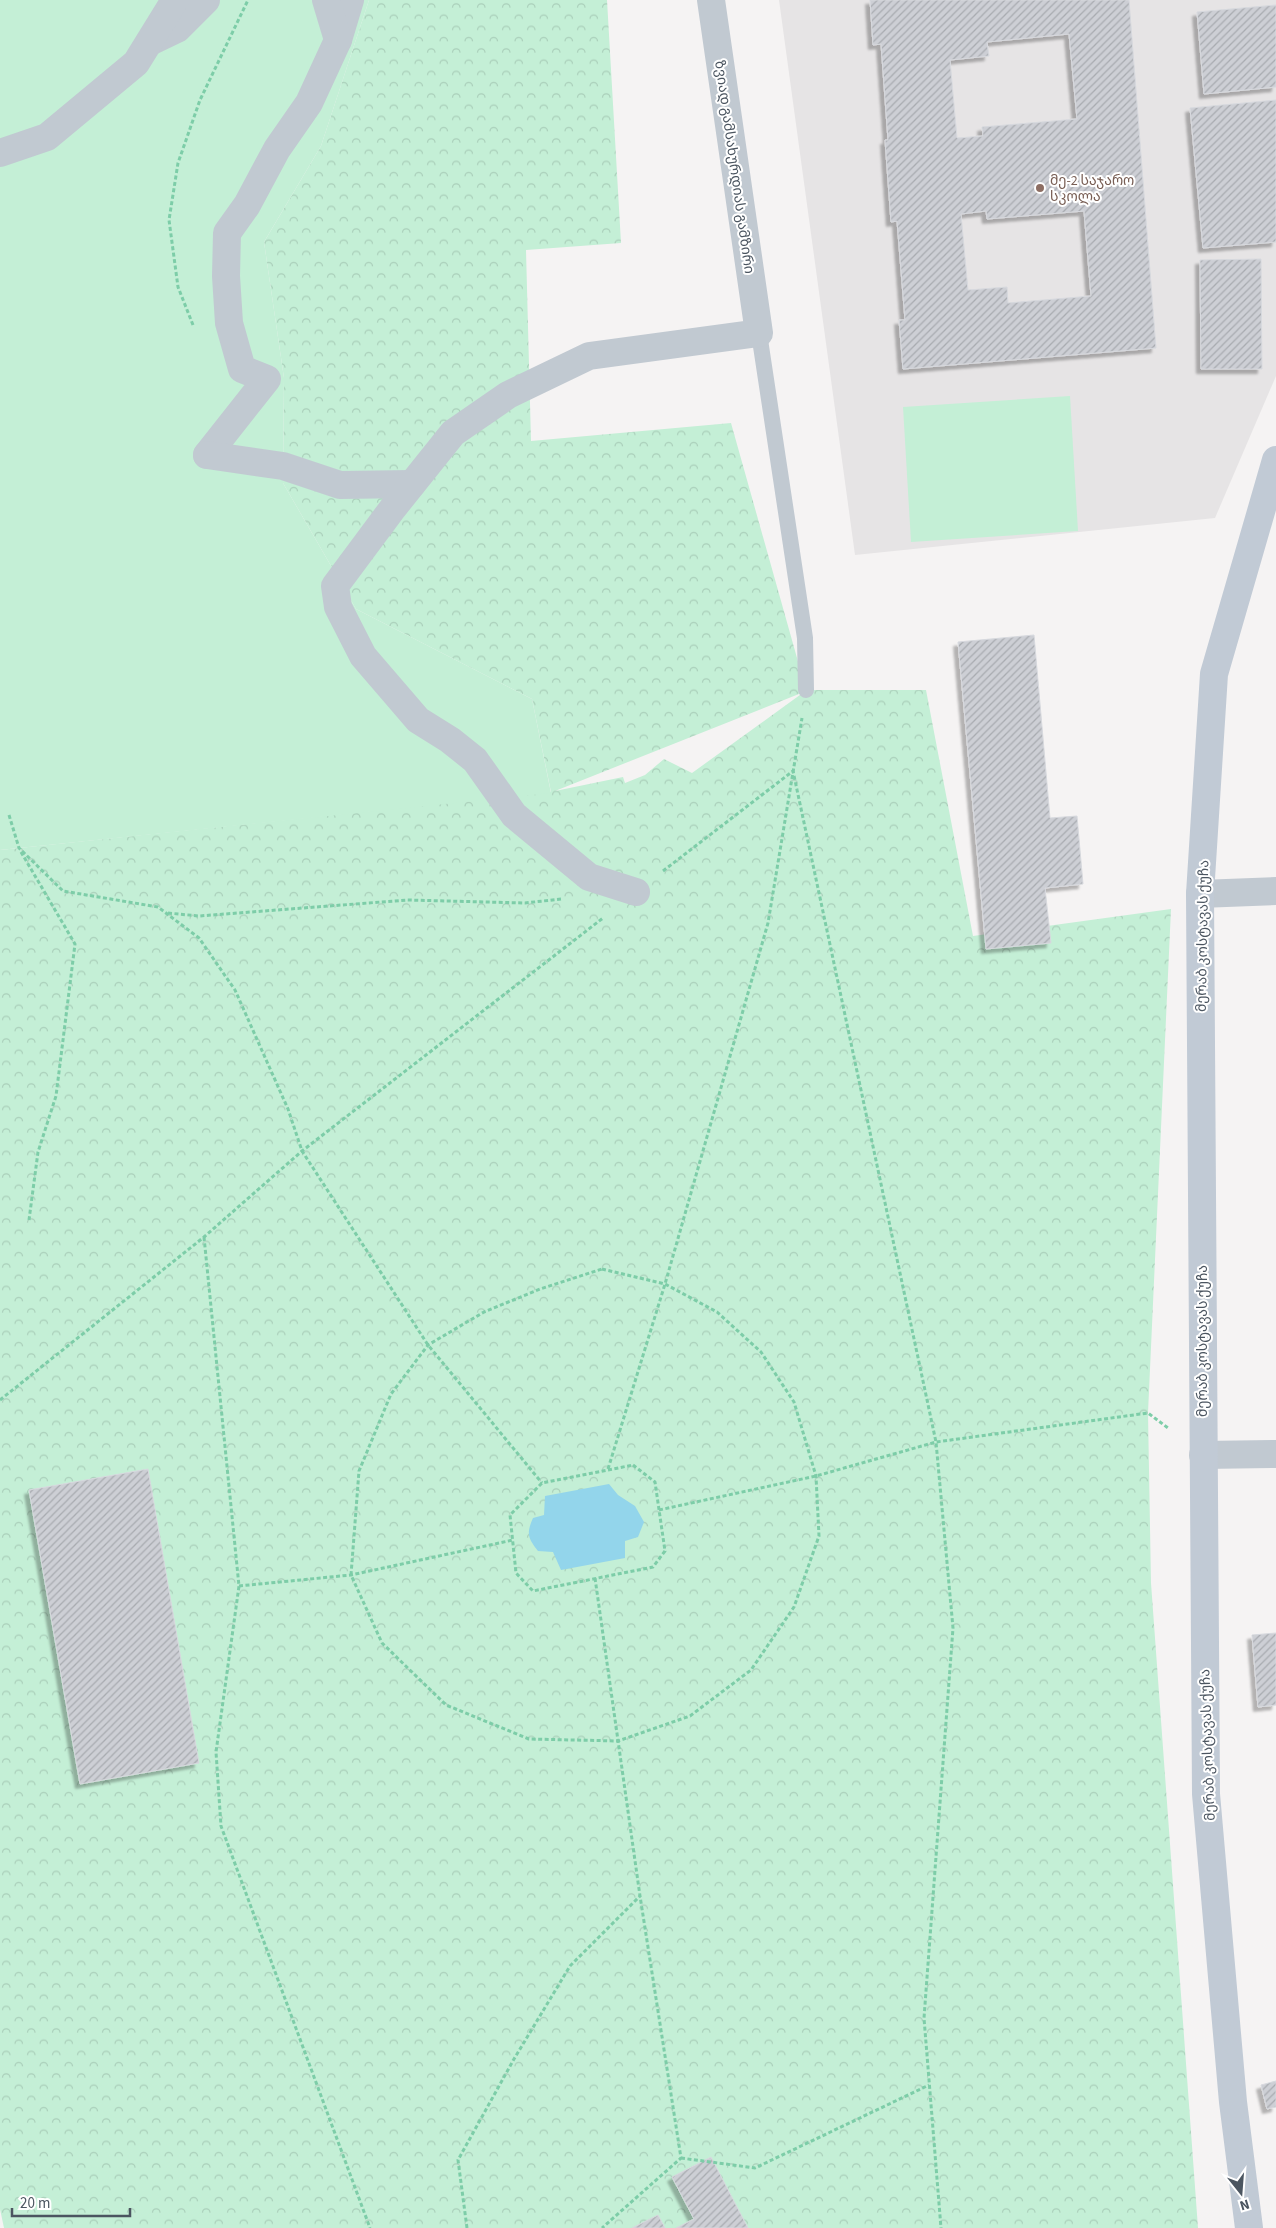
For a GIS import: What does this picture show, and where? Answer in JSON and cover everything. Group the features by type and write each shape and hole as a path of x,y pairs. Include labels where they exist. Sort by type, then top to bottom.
{"street":[{"path":"0,153 47,137 136,63 174,0"},
{"path":"148,43 177,29 206,0"},
{"path":"326,0 338,40"},
{"path":"350,0 338,40 309,103 277,149 247,204 227,233 226,276 229,323 242,369 267,380 207,455 283,466 340,485 412,484"},
{"name":"ზვიად გამსახურდიას გამზირი","path":"711,0 759,333"},
{"path":"636,892 589,878 514,815 475,760 450,740 418,720 362,656 338,607 335,586 453,433 508,395 589,356 759,333"},
{"name":"მერაბ კოსტავას ქუჩა","path":"1249,2228 1233,2102 1206,1794 1200,894 1214,674 1276,460"},
{"path":"1200,894 1276,891"},
{"path":"1203,1455 1276,1454"}],"lane":[{"path":"759,333 805,638 806,690"}],"path":[{"path":"197,334 178,287 169,220 178,163 200,100 248,0"},
{"path":"608,1469 665,1284 768,923 806,690"},
{"path":"0,1400 204,1237 302,1151 793,771"},
{"path":"793,771 936,1442 953,1628 924,2018 941,2228"},
{"path":"9,815 19,848 75,944 56,1096 38,1152 29,1220"},
{"path":"19,848 63,891 158,907 199,938 235,990 288,1109 302,1151 428,1345 542,1483"},
{"path":"167,913 200,916 407,900 525,903 562,899"},
{"path":"204,1237 239,1586 216,1752 221,1826 370,2228"},
{"path":"602,1269 665,1284 717,1312 761,1352 794,1402 816,1476 819,1536 794,1608 751,1670 690,1716 618,1741 529,1739 446,1705 382,1643 351,1576 359,1471 391,1394 428,1345 484,1312 540,1288 602,1269"},
{"path":"659,1510 816,1476 936,1442 1148,1413 1203,1455"},
{"path":"633,1466 655,1482 665,1551 653,1568 533,1591 516,1573 510,1515 542,1483 608,1469 633,1466"},
{"path":"239,1586 351,1576 512,1540"},
{"path":"595,1578 640,1896 681,2158"},
{"path":"466,2228 458,2160 514,2058 570,1966 640,1896"},
{"path":"602,2228 681,2158 756,2168 929,2085"}],"shaded area":[{"name":"მე-2 საჯარო სკოლა","path":"779,0 1276,0 1276,376 1215,518 855,555"}],"green space":[{"path":"0,0 369,0 321,146 264,242 284,378 283,483 356,609 532,699 551,793 0,850"},
{"path":"369,0 607,0 621,243 526,250 531,441 731,423 806,690 926,690 973,936 1171,909 1148,1413 1151,1583 1198,2228 4,2228 0,2209 0,850 551,792 532,699 356,609 283,483 284,378 264,242 321,146","holes":["804,692 692,773 664,759 645,775 625,783 623,777 555,791"]},
{"path":"1070,396 1078,531 911,542 903,407"}],"water":[{"path":"609,1484 618,1495 635,1506 644,1522 638,1537 625,1541 625,1558 561,1570 553,1552 538,1551 529,1536 529,1528 533,1518 544,1515 545,1496"}],"building":[{"path":"870,0 1129,0 1156,348 903,369 899,320 905,320 897,221 891,222 885,140 888,140 881,44 873,45","holes":["1069,34 1077,119 982,127 983,136 957,138 950,60 989,56 987,42","986,211 987,219 1084,211 1091,296 1008,303 1007,287 968,290 961,214"]},
{"path":"1276,5 1276,87 1204,94 1197,12"},
{"path":"1276,100 1276,242 1203,248 1190,108"},
{"path":"1261,259 1262,369 1201,369 1200,260"},
{"path":"1034,635 1050,818 1077,816 1083,884 1045,888 1051,943 986,949 958,642"},
{"path":"148,1469 199,1763 80,1784 29,1490"},
{"path":"1276,1633 1276,1705 1258,1707 1252,1635"},
{"path":"1276,2081 1276,2107 1267,2109 1261,2085"},
{"path":"711,2157 748,2228 676,2228 694,2219 672,2177"},
{"path":"658,2215 665,2228 632,2228"}],"place":[{"name":"მე-2 საჯარო სკოლა","path":"1040,188"}]}
